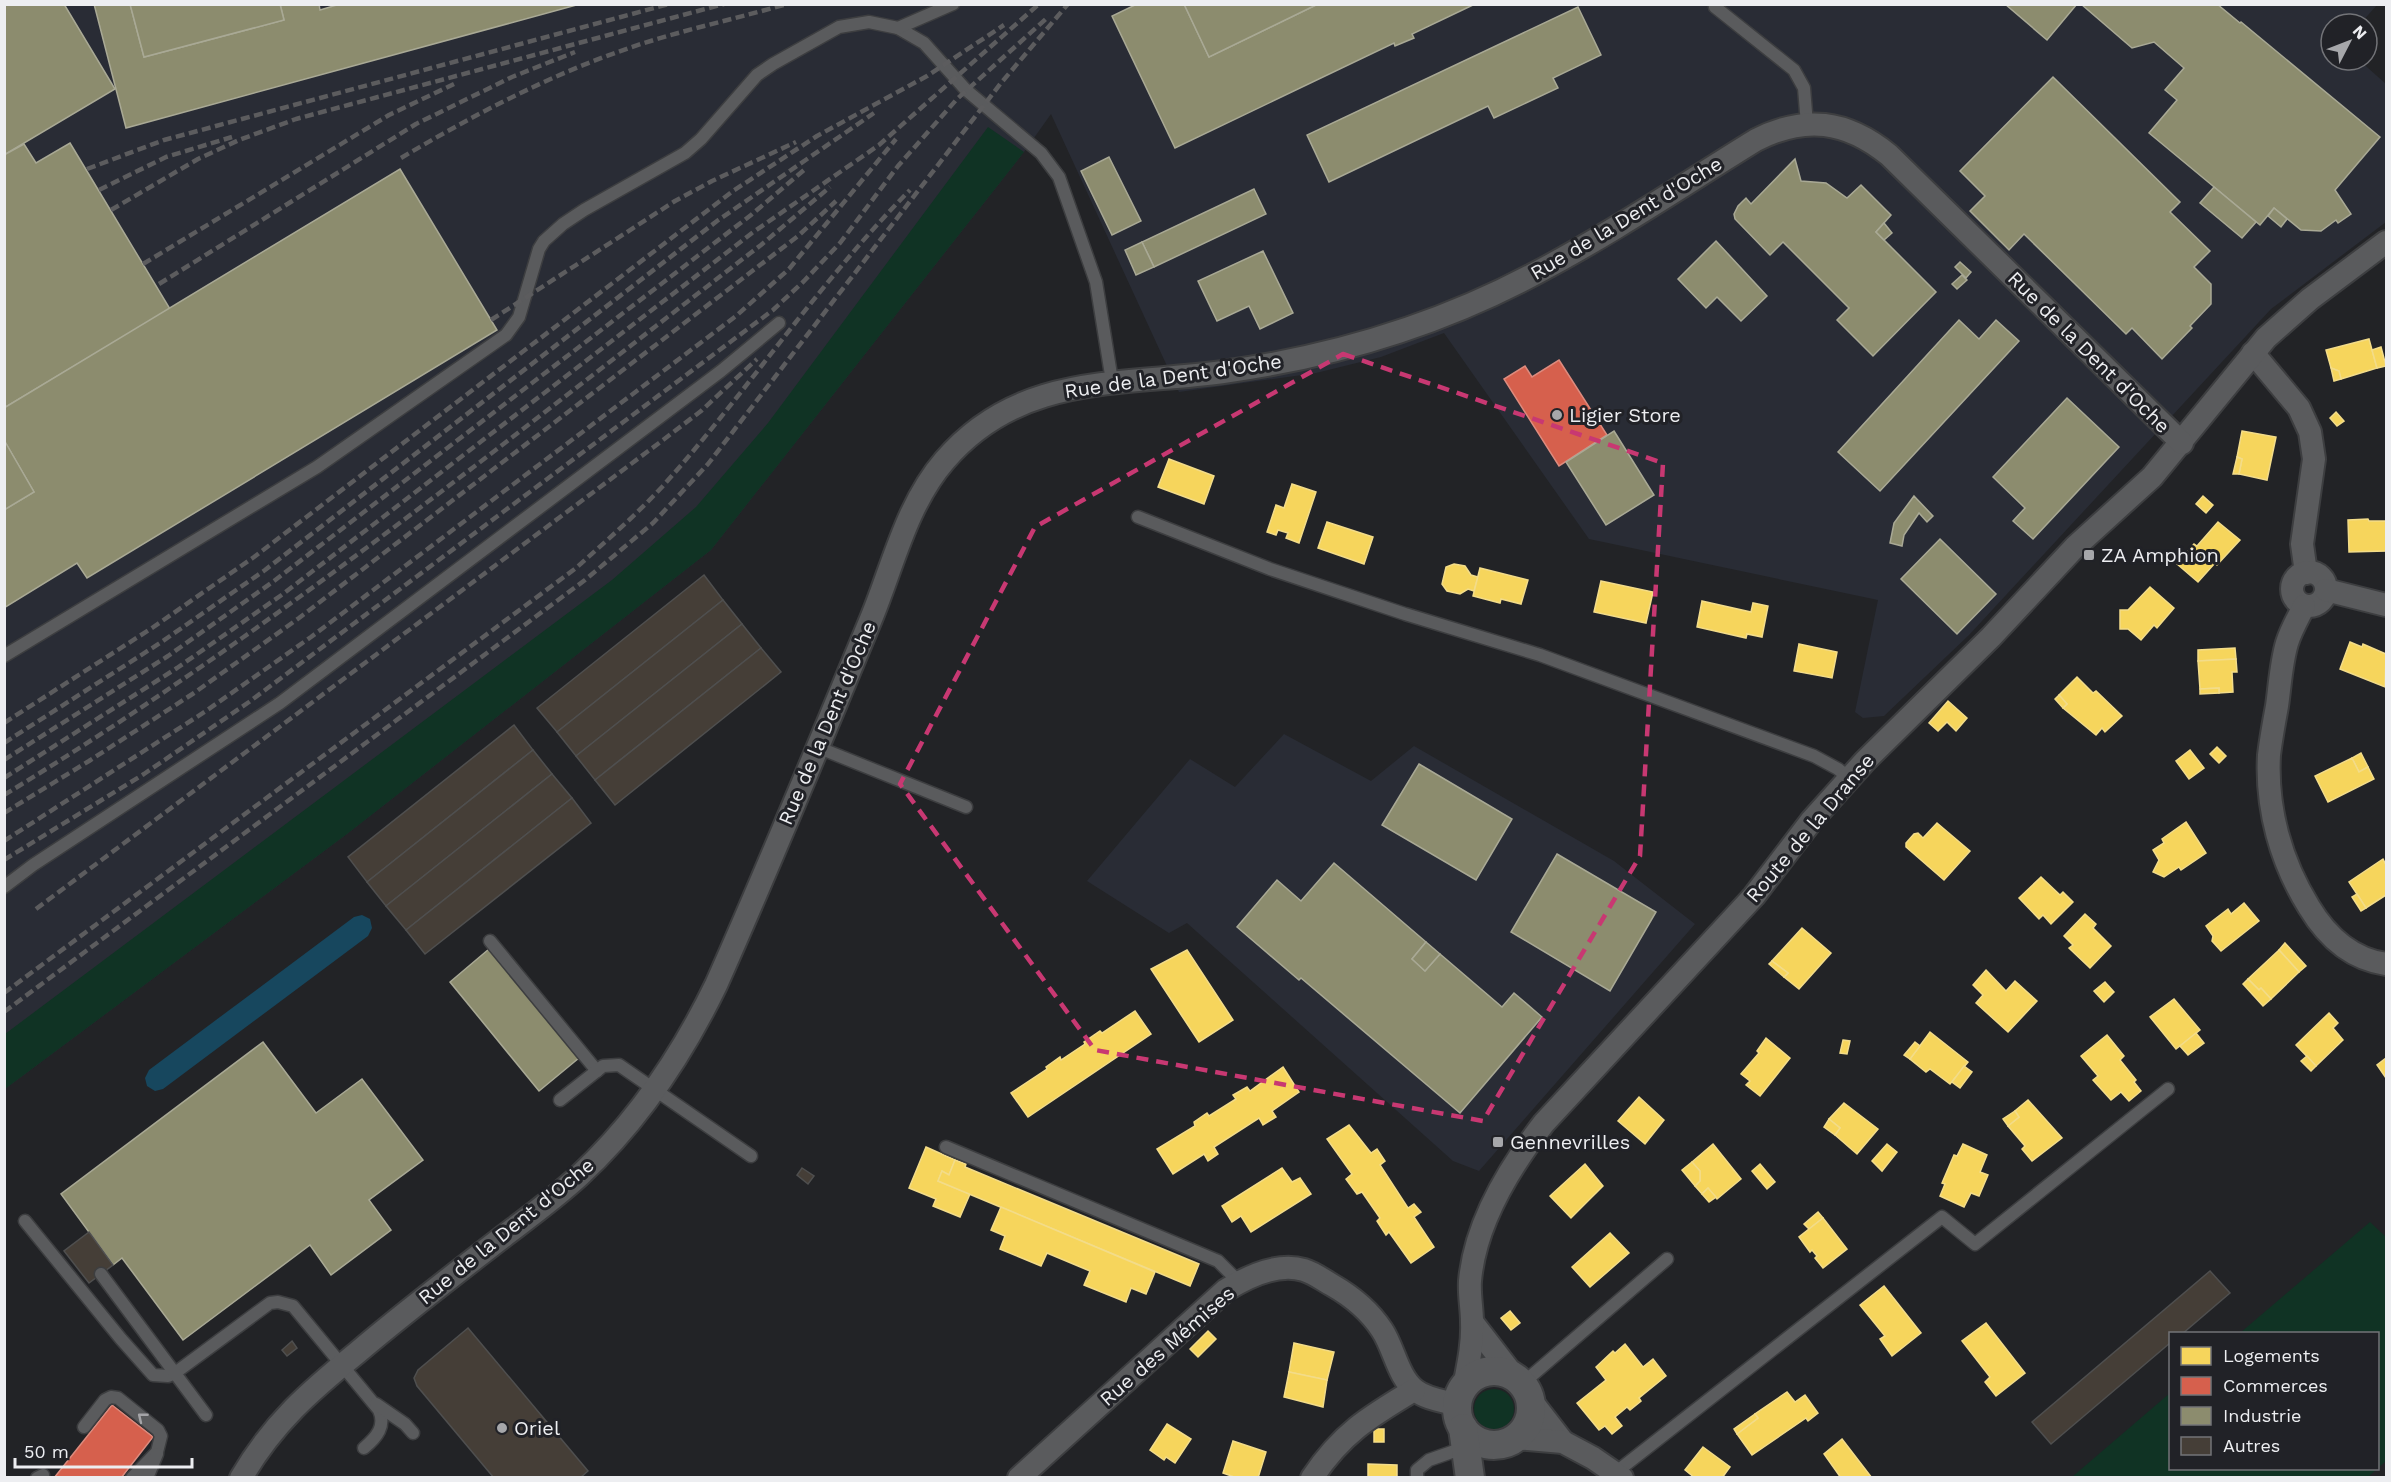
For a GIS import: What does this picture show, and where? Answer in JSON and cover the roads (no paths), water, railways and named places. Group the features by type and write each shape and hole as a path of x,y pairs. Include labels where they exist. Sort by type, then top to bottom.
{"street":[{"name":"Rue de la Dent d'Oche","path":"241,1478 275,1426 291,1410 342,1365 571,1183 601,1154 654,1089 701,1015 716,985 872,616 906,526 927,483 975,430 1016,406 1061,390 1112,381 1200,374 1270,364 1355,345 1438,317 1491,295 1543,269 1764,136 1789,126 1807,124 1834,126 1859,134 1889,155 2181,443"},
{"name":"Route de la Dranse","path":"1463,1417 1472,1322 1469,1301 1470,1280 1479,1239 1505,1181 1529,1142 1754,896 1812,820 1849,778 1991,638 2075,547 2141,488 2181,443 2253,353 2295,312 2386,242"},
{"path":"2253,353 2299,408 2310,432 2314,459 2302,544 2306,573"},
{"path":"2313,573 2320,577 2326,590 2319,603 2304,606 2298,602 2292,588 2299,576 2313,573"},
{"path":"2326,590 2386,605"},
{"path":"2304,606 2288,642 2270,755 2269,782 2277,836 2292,877 2314,916 2328,934 2350,952 2386,964"},
{"name":"Rue des Mémises","path":"1019,1478 1214,1301 1239,1282 1274,1270 1302,1269 1350,1295 1367,1310 1382,1330 1406,1379 1414,1390"},
{"path":"1472,1322 1563,1442 1619,1475"},
{"path":"1470,1478 1463,1417 1476,1376 1491,1372 1507,1374 1522,1387 1529,1418 1522,1431 1510,1440 1484,1478"},
{"path":"1312,1478 1325,1457 1346,1435 1414,1390 1463,1417 1469,1435 1482,1443 1491,1445 1510,1440 1563,1442"}],"lane":[{"path":"898,28 953,4"},
{"path":"1715,7 1794,70 1804,88 1808,109 1807,124"},
{"path":"4,656 318,467 506,334 519,317 539,249 554,231 584,210 685,153 708,131 757,75 839,27 869,22 898,28 912,34 924,43 966,90 1041,153 1059,177 1096,282 1112,381"},
{"path":"4,887 33,865 280,703 735,360 779,323"},
{"path":"1138,517 1270,569 1405,614 1540,655 1628,687 1814,756 1833,765 1849,778"},
{"path":"817,747 966,807"},
{"path":"490,941 597,1071"},
{"path":"560,1100 603,1066 619,1065 751,1156"},
{"path":"1619,1475 1942,1217 1975,1244 2168,1089"},
{"path":"946,1147 1218,1261 1228,1268 1239,1282"},
{"path":"25,1221 147,1370 160,1377 175,1373 263,1307 278,1302 293,1306 375,1404 381,1416 380,1429 364,1448"},
{"path":"1522,1387 1667,1259"},
{"path":"101,1274 206,1415"},
{"path":"84,1427 105,1400 115,1397 158,1430 161,1436 147,1478"},
{"path":"375,1404 405,1424 413,1433"},
{"path":"1417,1478 1417,1470 1429,1460 1463,1417"},
{"path":"132,1478 157,1452"}],"water":[{"path":"362,915 370,919 372,928 368,936 163,1089 155,1091 147,1086 145,1078 149,1070 354,917"}],"railway":[{"path":"87,169 164,140 669,4"},
{"path":"111,210 198,159 239,140 296,119 724,4"},
{"path":"401,158 458,125 578,67 659,39 787,4"},
{"path":"4,778 177,668 283,594 752,233 879,145 1039,4"},
{"path":"4,1012 585,580 653,523 708,464 1001,83 1068,4"},
{"path":"4,860 144,774 249,702 773,310 840,243 898,166 957,99 1047,18"},
{"path":"4,723 152,628 254,557 733,191 817,136 927,76 1004,25"},
{"path":"159,284 416,124 512,77 575,52"},
{"path":"143,264 389,115 454,84"},
{"path":"4,743 160,643 265,570 717,221 874,113"},
{"path":"99,190 166,157 232,137"},
{"path":"4,841 206,711 311,637 736,316 789,269 896,139"},
{"path":"491,320 675,201 796,142"},
{"path":"4,760 168,656 274,581 751,215 804,170"},
{"path":"4,795 103,733 295,600 483,460 761,245 830,187"},
{"path":"4,993 576,568 631,519 662,487 814,299 910,190"},
{"path":"4,813 194,693 299,618 798,236 836,201"},
{"path":"36,909 663,440 701,411 757,359"}],"place":[{"name":"Ligier Store","path":"1557,415"},
{"name":"ZA Amphion","path":"2089,555"},
{"name":"Gennevrilles","path":"1498,1142"},
{"name":"Oriel","path":"502,1428"}]}
